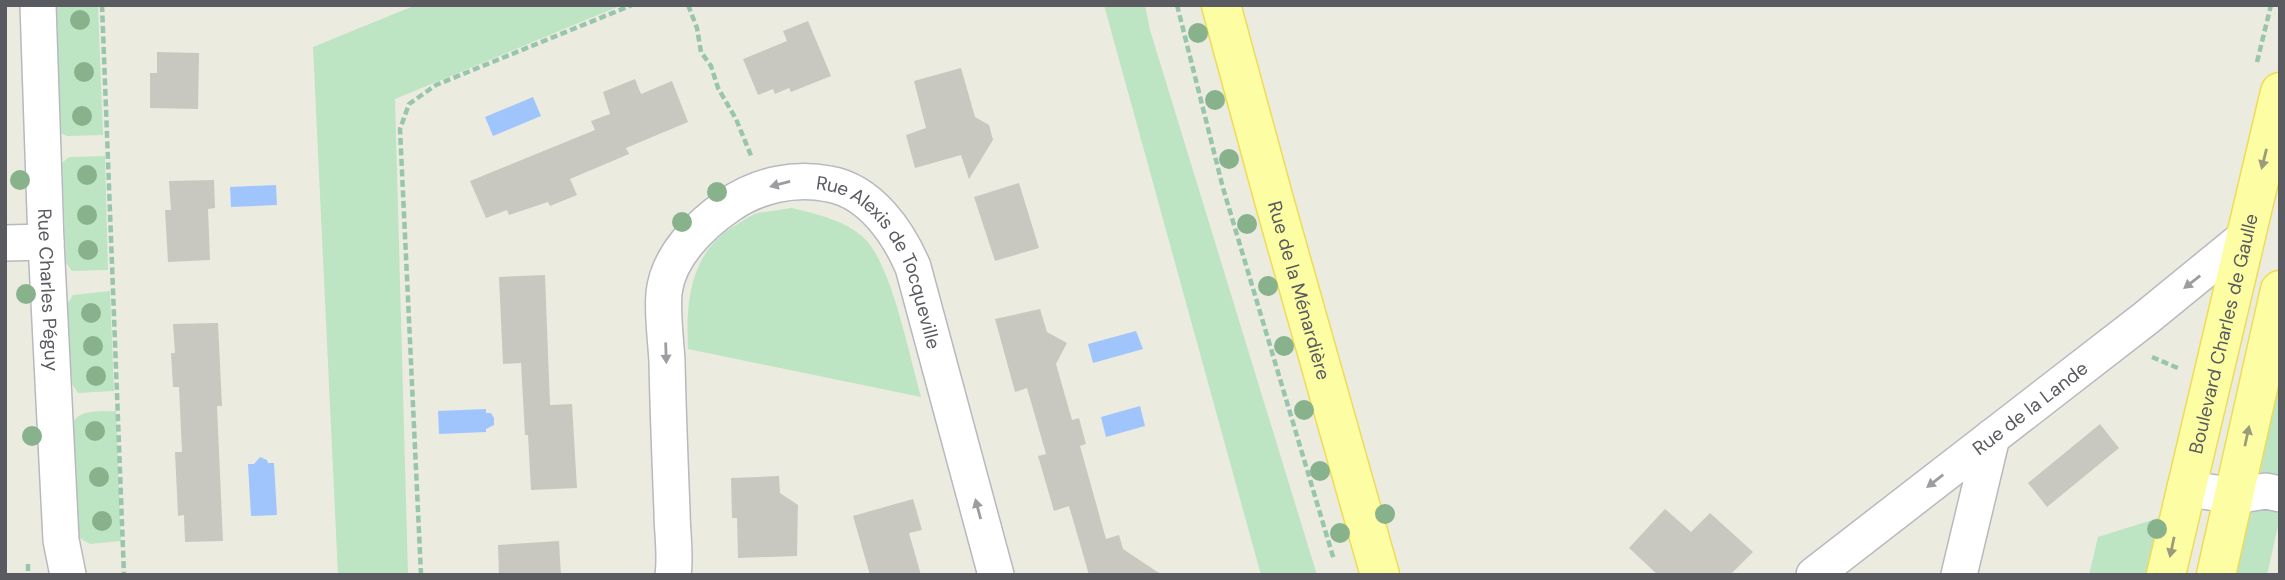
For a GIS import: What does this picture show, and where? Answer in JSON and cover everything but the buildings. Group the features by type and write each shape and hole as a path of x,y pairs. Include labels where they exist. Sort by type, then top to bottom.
{"main road":[{"name":"Rue de la Ménardière","path":"1221,5 1381,575"},
{"name":"Boulevard Charles de Gaulle","path":"2166,575 2280,92"},
{"path":"2216,575 2280,290"}],"street":[{"name":"Rue Charles Péguy","path":"38,5 46,242 61,540 68,575"},
{"name":"Rue Alexis de Tocqueville","path":"673,575 664,292 683,248 701,228 740,197 785,182 810,180 835,185 854,194 890,225 904,245 913,267 996,575"},
{"name":"Rue de la Lande","path":"1814,575 2203,273 2244,238"},
{"path":"5,243 46,242"},
{"path":"1959,575 1992,437"},
{"path":"2185,488 2234,496 2266,491 2280,495"}],"path":[{"path":"102,5 124,575"},
{"path":"421,575 400,129 409,104 436,85 632,5"},
{"path":"688,5 697,28 701,52 711,66 718,88 748,144 762,189"},
{"path":"1177,5 1223,188 1335,562"},
{"path":"2266,25 2271,5"},
{"path":"2141,353 2184,370"}],"green space":[{"path":"53,5 98,5 103,135 67,136 58,128"},
{"path":"416,5 622,5 395,99 408,575 338,575 313,47"},
{"path":"1104,5 1145,5 1150,30 1317,575 1261,575"},
{"path":"105,156 108,270 72,271 66,263 62,163 69,157"},
{"path":"792,208 831,219 850,228 866,240 876,254 892,292 921,397 688,349 690,298 698,267 706,252 717,239 752,215"},
{"path":"110,291 114,391 78,393 72,384 67,304 73,295"},
{"path":"2280,374 2280,517 2267,575 2232,575"},
{"path":"116,411 121,541 90,544 78,537 71,425 85,413"},
{"path":"2165,516 2151,575 2089,575 2098,537"}],"water":[{"path":"533,97 541,116 493,136 485,117"},
{"path":"276,185 277,205 231,207 230,187"},
{"path":"1136,331 1143,349 1093,363 1088,344"},
{"path":"1140,406 1145,426 1106,437 1101,417"},
{"path":"486,409 486,413 491,413 494,418 494,425 486,429 486,432 439,434 438,411"},
{"path":"260,457 268,463 274,463 277,515 251,516 248,464 254,464"}]}
